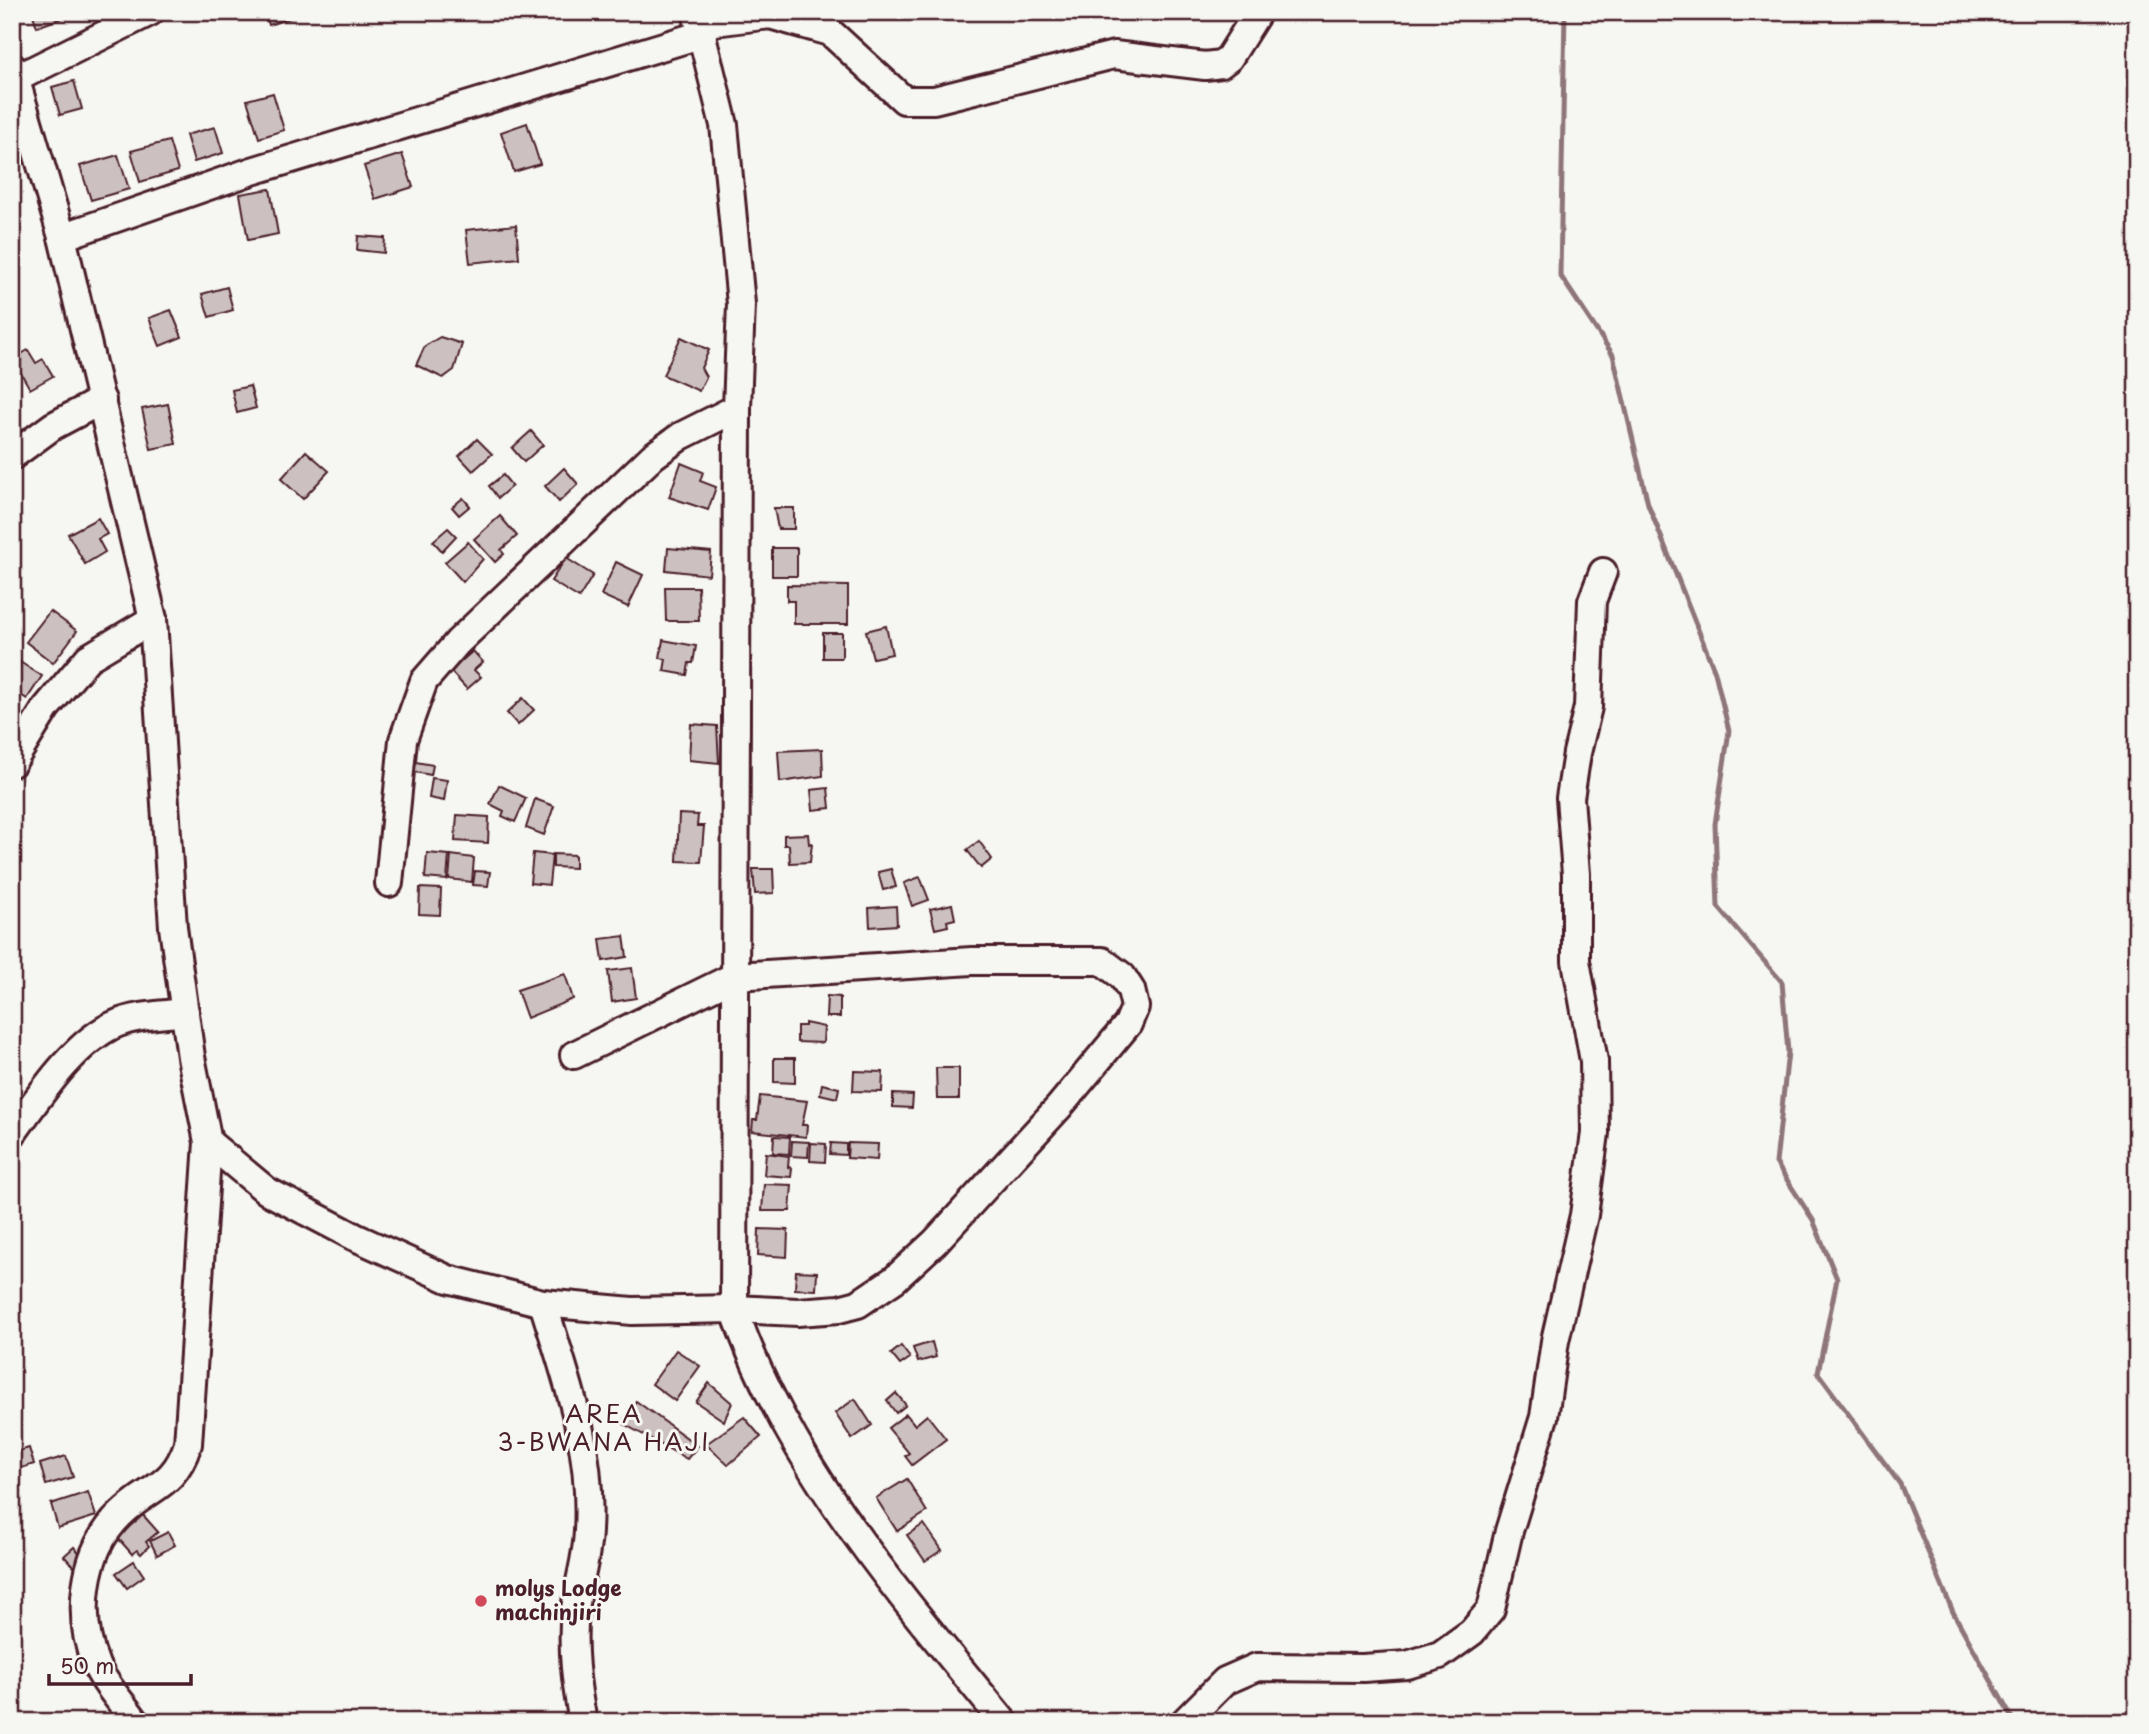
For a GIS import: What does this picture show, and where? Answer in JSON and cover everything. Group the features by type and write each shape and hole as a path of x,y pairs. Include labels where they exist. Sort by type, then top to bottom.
{"street":[{"path":"136,1722 97,1667 89,1639 85,1588 102,1538 120,1514 165,1483 181,1466 188,1444 208,1142 186,1013 167,868 153,619 62,237 15,73 150,12"},
{"path":"62,237 251,171 700,23 770,15 820,28 847,45 904,100 918,102 1114,55 1205,66 1220,64 1229,58 1258,12"},
{"path":"700,23 724,125 741,304 737,408 734,1309 745,1340 775,1404 813,1469 871,1555 1004,1722"},
{"path":"12,456 53,426 102,400"},
{"path":"389,883 403,740 424,681 458,642 653,456 681,436 737,408"},
{"path":"1184,1722 1225,1681 1257,1667 1363,1668 1407,1665 1440,1655 1472,1632 1490,1609 1509,1531 1544,1418 1555,1341 1584,1215 1595,1133 1594,1061 1576,961 1576,874 1570,798 1588,707 1592,601 1603,572"},
{"path":"12,763 46,708 88,658 118,637 153,619"},
{"path":"208,1142 267,1191 355,1237 448,1279 543,1303 632,1311 734,1309 798,1312 839,1309 858,1304 895,1279 935,1242 1059,1107 1128,1024 1135,1007 1131,990 1122,976 1101,961 972,961 735,976 574,1055"},
{"path":"12,1134 75,1054 93,1036 117,1023 186,1013"},
{"path":"543,1303 579,1417 587,1458 588,1533 575,1611 574,1651 583,1722"}],"building":[{"path":"32,12 67,12 68,16 37,27"},
{"path":"265,12 298,12 299,15 269,25"},
{"path":"74,81 82,109 60,115 52,87"},
{"path":"273,93 284,130 259,138 247,100"},
{"path":"527,123 540,164 514,172 501,132"},
{"path":"215,127 223,153 194,162 186,135"},
{"path":"169,141 178,171 140,182 131,151"},
{"path":"402,154 413,187 375,199 364,166"},
{"path":"118,155 129,189 91,200 80,166"},
{"path":"270,189 278,234 248,240 240,194"},
{"path":"516,225 519,258 470,263 466,230"},
{"path":"358,236 385,238 384,253 357,250"},
{"path":"227,287 233,310 209,317 202,294"},
{"path":"171,310 182,337 160,346 149,318"},
{"path":"440,337 462,344 454,370 443,378 416,365 425,346"},
{"path":"681,337 709,350 701,368 706,377 699,391 663,375"},
{"path":"28,350 36,363 43,359 53,376 30,389 13,359"},
{"path":"250,386 256,408 237,413 232,390"},
{"path":"168,404 176,444 151,449 142,409"},
{"path":"531,431 543,445 524,462 512,448"},
{"path":"477,439 492,454 473,471 459,456"},
{"path":"306,451 329,471 303,499 281,479"},
{"path":"681,463 703,472 700,481 716,487 708,510 669,497"},
{"path":"564,468 578,484 559,502 545,486"},
{"path":"503,475 512,486 498,498 489,486"},
{"path":"463,498 470,506 459,515 452,507"},
{"path":"774,508 794,508 794,529 778,529"},
{"path":"500,516 517,536 501,550 504,554 495,562 474,539"},
{"path":"98,518 107,534 98,539 105,552 85,564 68,534"},
{"path":"448,528 456,536 442,551 433,541"},
{"path":"468,542 483,559 463,582 445,562"},
{"path":"668,548 711,552 709,575 666,570"},
{"path":"772,548 797,548 797,576 772,576"},
{"path":"566,558 593,575 579,598 551,581"},
{"path":"616,562 643,575 628,607 601,595"},
{"path":"787,585 848,586 848,624 794,624 794,601 787,601"},
{"path":"665,587 698,587 699,621 666,621"},
{"path":"50,611 77,631 53,663 26,642"},
{"path":"886,626 892,654 873,658 866,631"},
{"path":"823,633 842,633 842,658 823,658"},
{"path":"663,640 696,646 693,663 689,663 687,675 664,671 666,659 660,658"},
{"path":"473,651 483,662 474,670 481,677 467,689 450,671"},
{"path":"12,657 42,676 27,699 12,689"},
{"path":"523,698 534,710 518,725 507,713"},
{"path":"691,724 717,726 719,763 689,760"},
{"path":"822,749 823,776 780,782 778,751"},
{"path":"416,762 433,765 431,775 414,772"},
{"path":"432,778 447,780 444,801 429,798"},
{"path":"499,785 526,798 515,822 502,816 504,811 490,804"},
{"path":"828,788 830,808 813,810 811,790"},
{"path":"535,799 554,806 544,835 526,828"},
{"path":"679,814 698,815 697,826 704,826 701,862 677,861"},
{"path":"457,815 489,817 488,843 455,841"},
{"path":"808,834 809,844 812,843 810,862 790,863 789,845 784,845 784,835"},
{"path":"979,841 992,859 981,868 967,850"},
{"path":"427,853 449,855 447,880 425,878"},
{"path":"533,853 552,855 549,885 530,883"},
{"path":"553,854 575,855 575,868 553,867"},
{"path":"451,855 474,858 472,882 449,879"},
{"path":"753,869 773,869 774,893 755,894"},
{"path":"891,869 896,887 883,890 878,872"},
{"path":"475,871 490,872 488,886 473,885"},
{"path":"920,877 929,900 912,906 904,883"},
{"path":"420,888 441,889 440,915 419,914"},
{"path":"952,904 955,919 947,921 948,926 935,929 930,909"},
{"path":"896,906 897,925 870,927 869,908"},
{"path":"624,936 627,957 603,961 600,939"},
{"path":"632,968 636,998 612,1002 608,971"},
{"path":"565,974 573,999 527,1018 517,990"},
{"path":"827,996 840,997 840,1017 826,1017"},
{"path":"805,1023 824,1027 823,1043 797,1042 797,1026 805,1026"},
{"path":"774,1058 795,1058 795,1083 774,1082"},
{"path":"936,1068 959,1068 959,1099 937,1099"},
{"path":"854,1071 883,1072 882,1092 853,1091"},
{"path":"822,1084 839,1088 837,1098 820,1094"},
{"path":"893,1094 913,1095 912,1108 893,1107"},
{"path":"760,1096 807,1101 802,1125 807,1125 806,1137 752,1131 753,1120 757,1120"},
{"path":"774,1136 790,1137 789,1154 773,1153"},
{"path":"792,1141 809,1142 808,1157 791,1156"},
{"path":"811,1143 826,1144 825,1162 810,1161"},
{"path":"831,1143 846,1144 846,1155 830,1154"},
{"path":"848,1143 878,1144 877,1160 847,1158"},
{"path":"766,1153 789,1156 791,1177 764,1175"},
{"path":"764,1184 792,1185 790,1211 762,1211"},
{"path":"759,1229 788,1230 787,1257 758,1255"},
{"path":"796,1271 817,1272 816,1290 795,1289"},
{"path":"932,1342 936,1357 918,1362 913,1348"},
{"path":"901,1346 910,1358 900,1365 891,1354"},
{"path":"676,1350 700,1366 675,1401 652,1384"},
{"path":"709,1383 732,1403 724,1421 696,1402"},
{"path":"896,1393 906,1405 896,1413 887,1401"},
{"path":"855,1399 872,1425 852,1439 835,1413"},
{"path":"636,1401 698,1446 687,1459 622,1423"},
{"path":"906,1414 915,1425 927,1415 946,1439 912,1465 905,1456 909,1453 888,1428"},
{"path":"744,1417 761,1437 728,1465 706,1444"},
{"path":"29,1448 34,1464 12,1471 12,1453"},
{"path":"66,1456 73,1477 46,1485 40,1464"},
{"path":"907,1479 927,1512 897,1531 876,1498"},
{"path":"88,1492 96,1516 58,1528 51,1504"},
{"path":"143,1515 158,1532 146,1542 149,1546 141,1554 137,1550 132,1554 117,1537"},
{"path":"924,1524 942,1550 925,1561 907,1535"},
{"path":"168,1532 175,1545 157,1555 150,1541"},
{"path":"74,1547 86,1560 76,1569 64,1556"},
{"path":"134,1561 144,1576 127,1588 116,1573"}],"waterway":[{"path":"1565,12 1560,275 1613,355 1648,504 1715,672 1729,731 1715,824 1718,907 1782,982 1788,1052 1776,1163 1813,1220 1837,1279 1818,1373 1900,1484 1953,1612 2014,1722"}],"place":[{"name":"molys Lodge machinjiri","path":"481,1601"}],"district":[{"name":"AREA 3-BWANA HAJI","path":"604,1429"}]}
